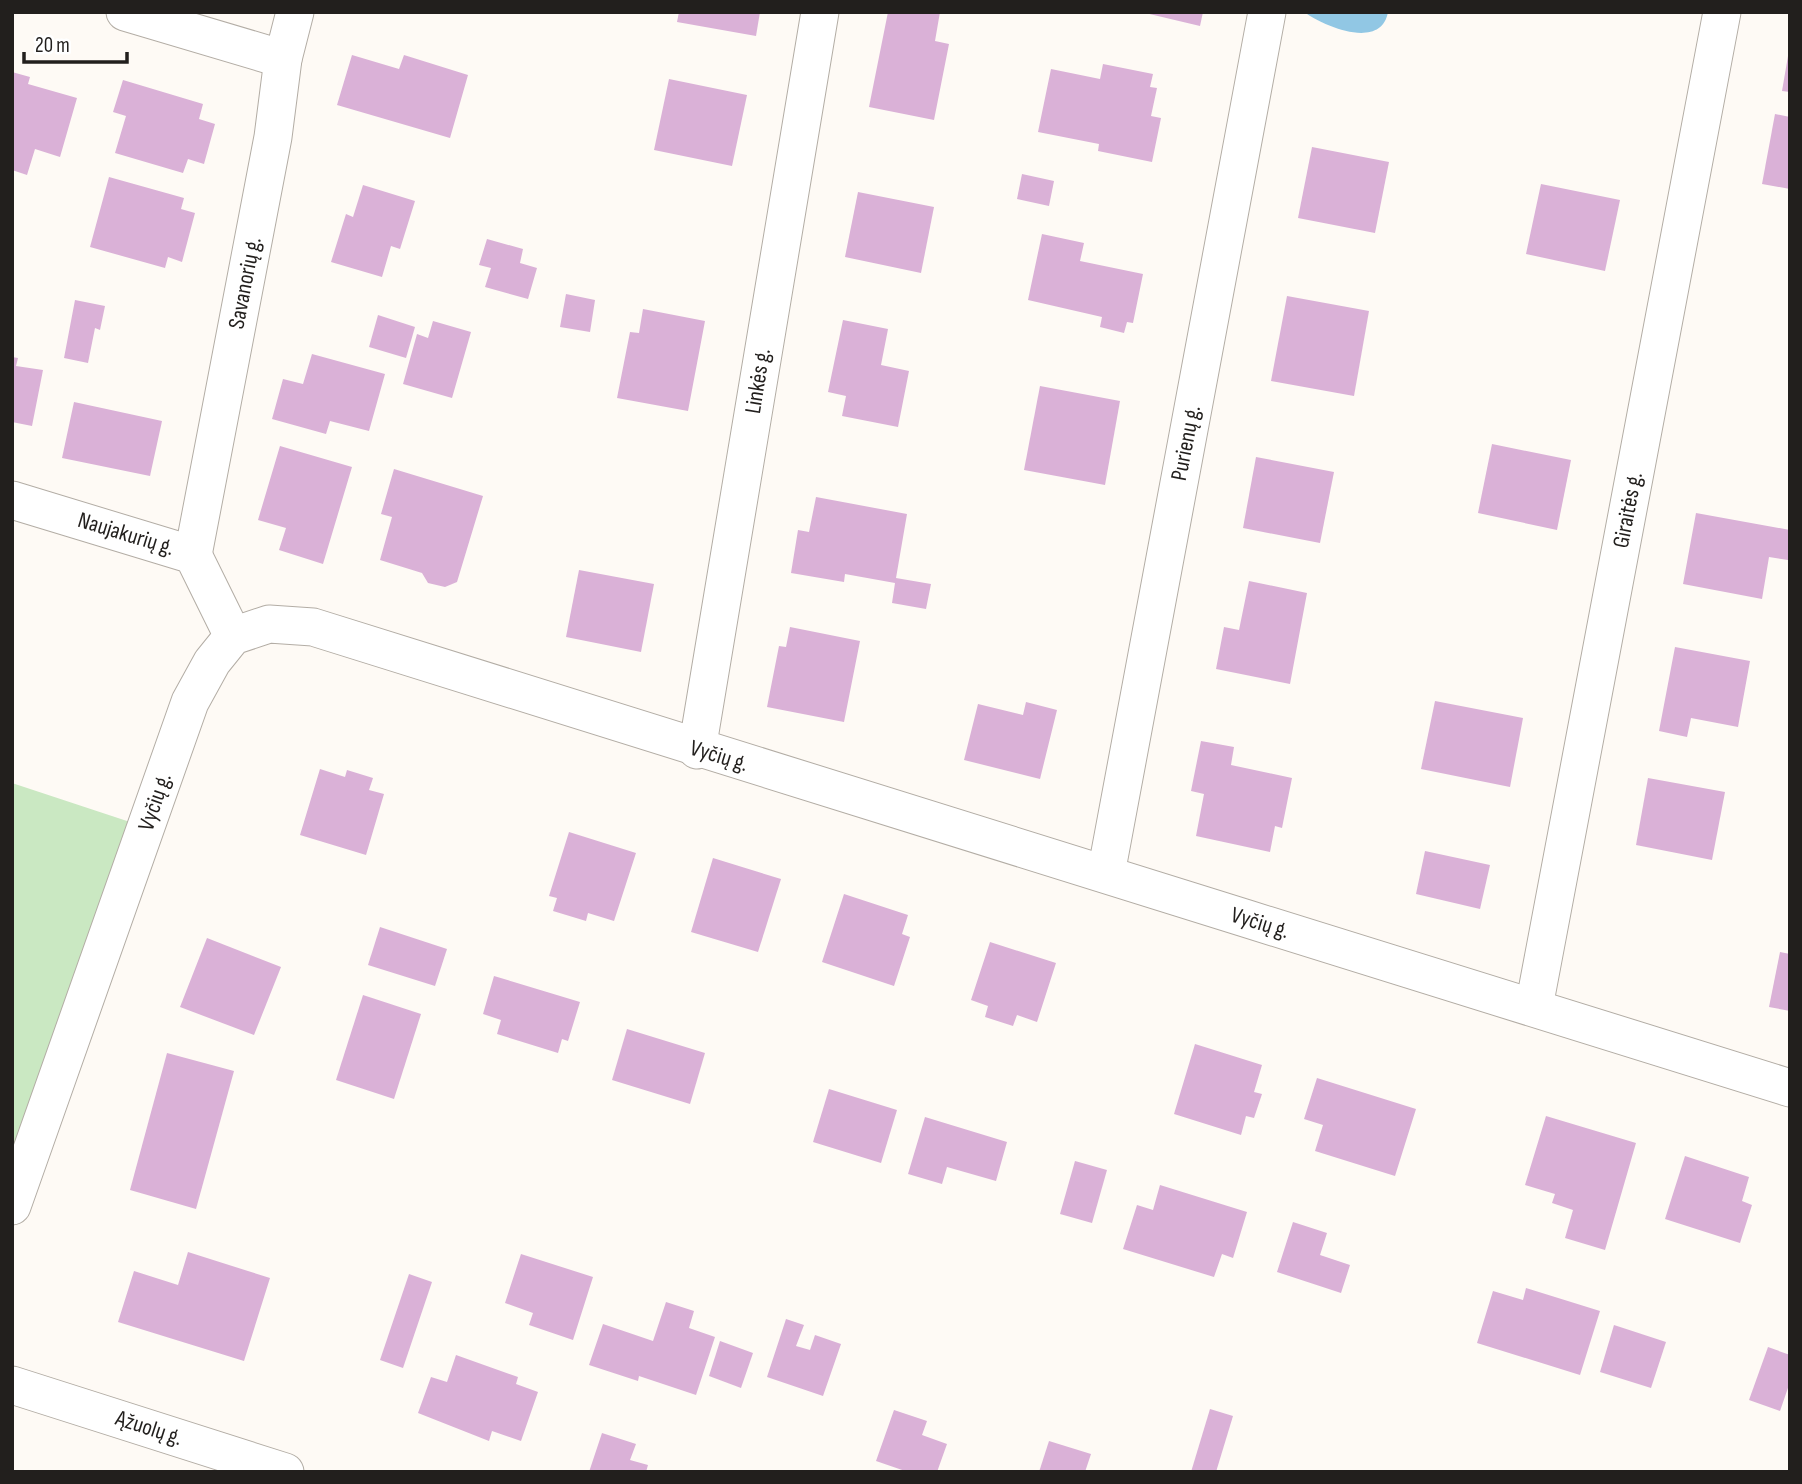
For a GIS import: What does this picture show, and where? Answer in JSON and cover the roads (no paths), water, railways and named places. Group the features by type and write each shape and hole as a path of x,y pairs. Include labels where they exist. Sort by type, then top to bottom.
{"street":[{"path":"125,12 283,59"},
{"name":"Savanorių g.","path":"193,555 272,137 283,59 295,12"},
{"name":"Linkės g.","path":"697,750 820,12"},
{"name":"Purienų g.","path":"1106,874 1266,12"},
{"name":"Giraitės g.","path":"1534,1007 1722,12"},
{"name":"Naujakurių g.","path":"12,500 193,555 233,636"},
{"name":"Vyčių g.","path":"12,1206 190,702 212,663 233,636 269,624 313,627 697,750 1106,874 1790,1088"},
{"name":"Ąžuolų g.","path":"12,1385 285,1472"}],"water":[{"path":"1304,12 1388,12 1383,24 1375,30 1363,33 1337,28"}]}
